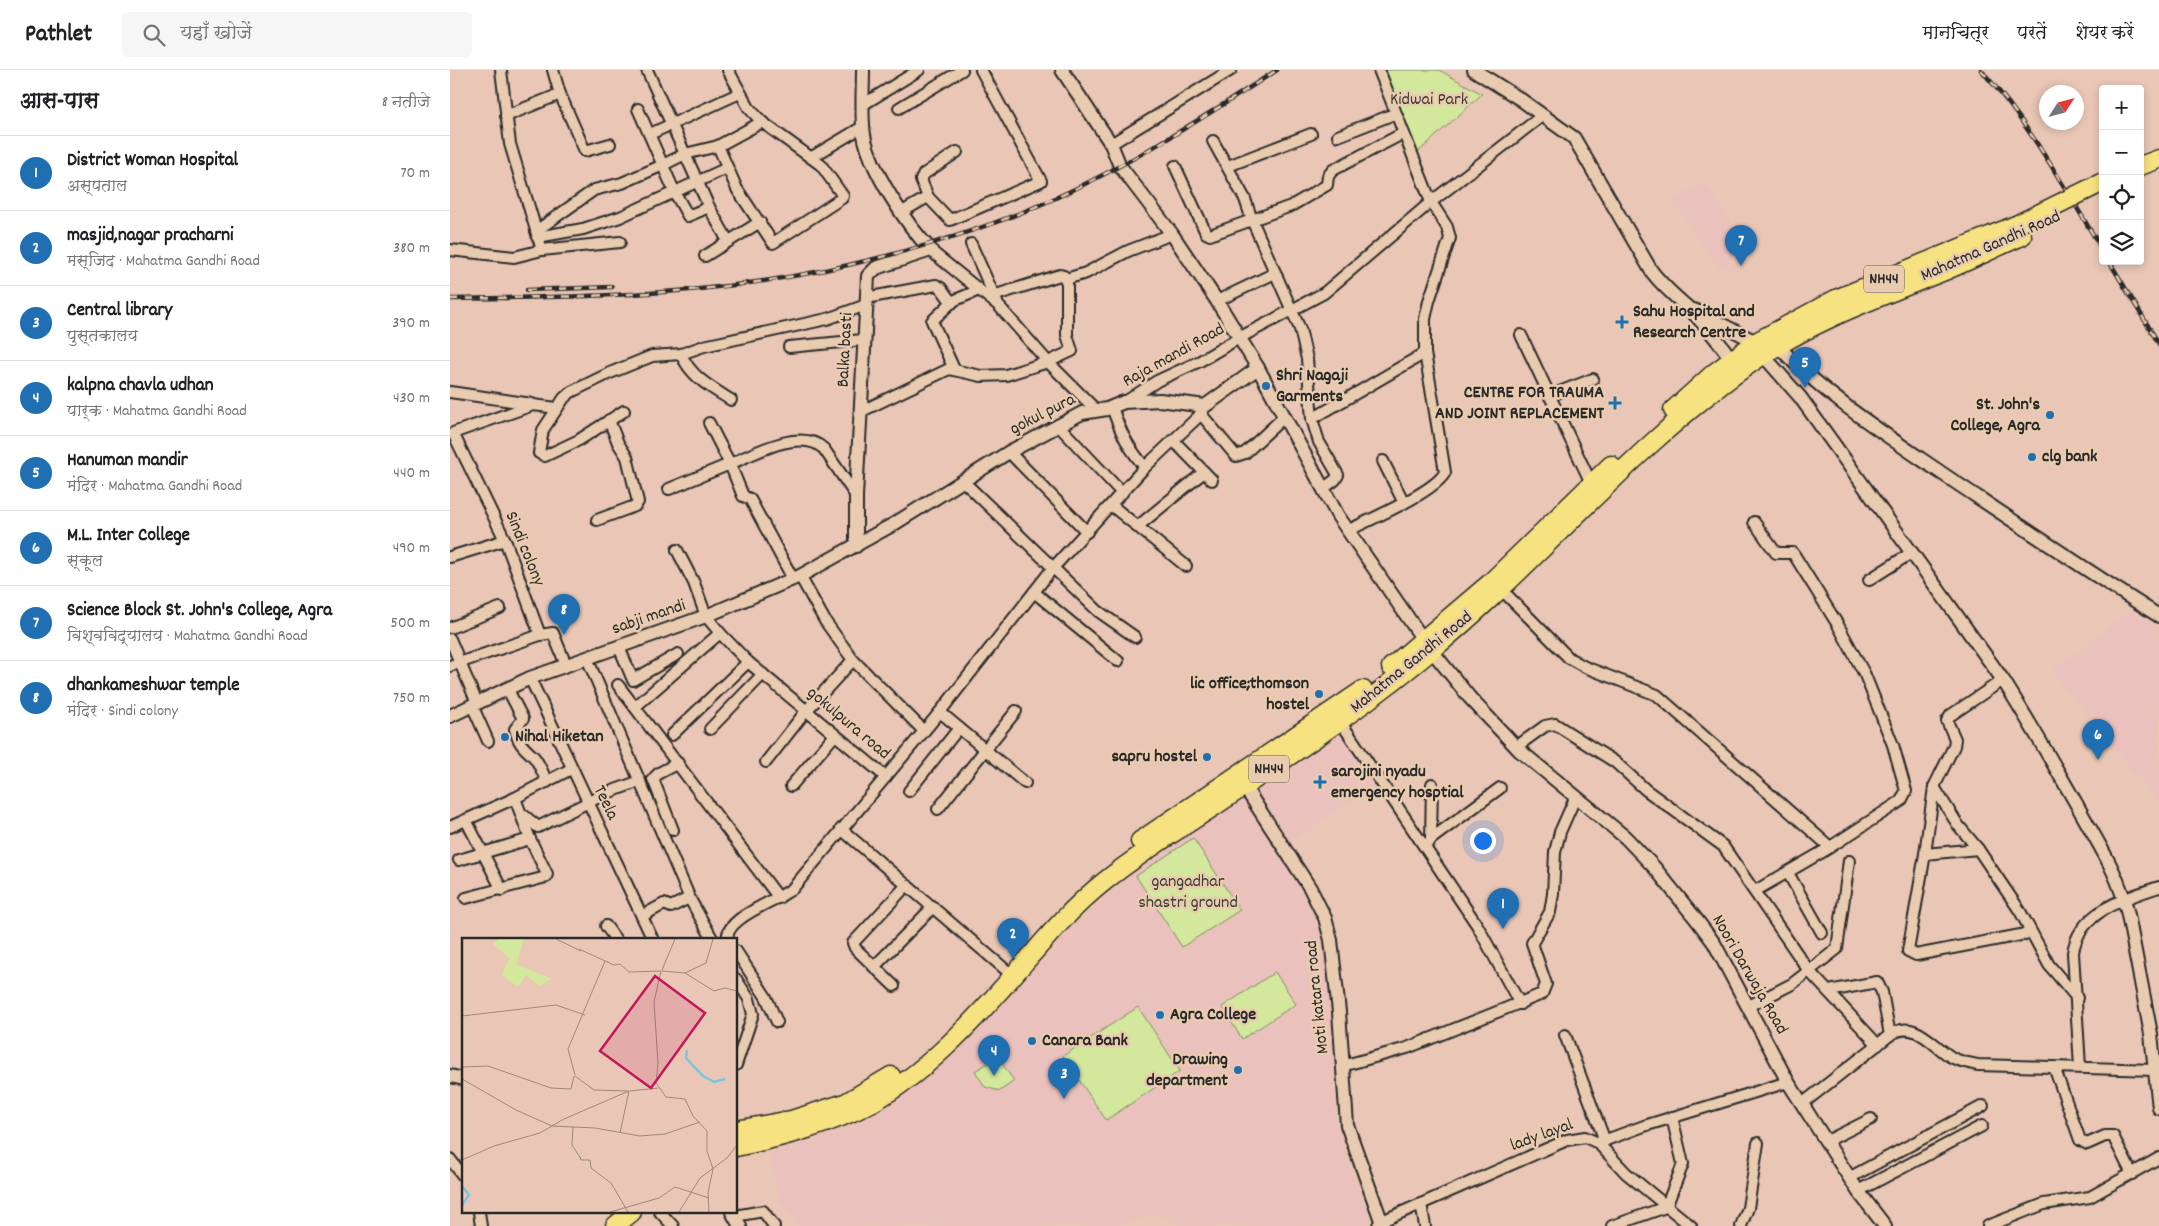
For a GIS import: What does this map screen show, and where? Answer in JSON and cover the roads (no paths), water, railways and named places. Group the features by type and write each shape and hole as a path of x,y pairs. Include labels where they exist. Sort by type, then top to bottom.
{"highway":[{"path":"2144,165 2159,159"},
{"path":"2144,177 2159,171"},
{"name":"Mahatma Gandhi Road","path":"2019,230 2099,184"},
{"name":"Mahatma Gandhi Road","path":"738,1138 837,1119 894,1088 938,1053 1092,877 1148,835 1428,646 1490,582 1591,484 1737,365 1766,348 1836,299 2019,230 2099,197"},
{"name":"Mahatma Gandhi Road","path":"1009,973 1061,921 1130,861 1340,721 1428,646 1501,589 1610,482 1737,365"},
{"path":"601,1226 614,1214"},
{"path":"615,1226 630,1214"}],"street":[{"path":"501,70 506,116 515,163 536,234 537,251"},
{"path":"552,70 560,94 585,151 610,144"},
{"path":"648,70 671,125 728,241"},
{"path":"718,146 737,189 773,243 843,197 821,164 762,122 749,108 728,70"},
{"path":"863,70 864,126 872,163 902,212 931,251 979,290 997,300"},
{"path":"864,104 919,70"},
{"path":"900,108 962,70"},
{"path":"957,152 921,177 928,197 950,220 1040,181 981,70"},
{"name":"Noori Darwaja Road","path":"1062,70 1111,144 1120,166 1172,234 1217,301 1258,368 1338,516 1428,646 1470,698 1516,747 1625,837 1679,896 1714,943 1788,1082 1849,1178 1885,1226"},
{"path":"1111,144 1231,70"},
{"path":"1349,530 1404,503 1440,482 1445,472 1425,353 1425,319 1450,238 1447,227 1431,202 1402,134 1379,70"},
{"path":"1474,70 1543,115 1574,138 1652,272 1667,292 1685,305 1802,369 1819,385 1924,460 2081,567 2159,616"},
{"path":"650,134 740,93"},
{"path":"506,116 560,94"},
{"path":"638,110 675,193 688,217 710,207"},
{"path":"1338,136 1394,114"},
{"name":"Raja mandi Road","path":"1118,405 1157,381 1200,361 1336,285 1431,202 1543,115"},
{"path":"536,234 594,190 622,183 664,166 685,154 718,146 762,122"},
{"path":"812,157 864,126"},
{"path":"1228,166 1311,134"},
{"path":"1175,166 1207,235 1291,206 1327,186 1328,175 1333,170 1402,134"},
{"path":"1213,141 1246,199 1252,220 1292,310 1307,358 1312,419 1319,442 1338,475 1335,480 1324,488"},
{"path":"536,234 583,229 620,217 727,168"},
{"path":"902,212 928,197"},
{"path":"705,256 760,222"},
{"path":"997,300 1060,275 1066,278 1086,273 1128,251 1172,234"},
{"path":"450,250 483,252 501,257 620,242"},
{"path":"971,244 997,300 1048,362 1095,409"},
{"name":"Balka basti","path":"856,546 856,496 862,411 862,340 868,276 870,272 931,251"},
{"path":"1217,301 1275,273"},
{"path":"862,411 946,369 988,376 1006,375 1048,362 1072,351 1067,334 1066,278"},
{"path":"624,411 561,449 542,456 538,450 541,436 557,408 571,392 610,373 652,356 681,354 704,346 828,318 866,302 936,285 941,288 952,303"},
{"path":"954,369 932,321 952,303 979,290"},
{"path":"1685,305 1737,365"},
{"path":"1521,335 1591,484"},
{"path":"789,346 862,340"},
{"path":"1766,348 1788,384 2003,680 2025,714 2110,860 2125,898 2156,1070 2159,1108"},
{"path":"1312,419 1425,353"},
{"path":"681,354 689,370 709,387 731,400"},
{"path":"886,777 940,712 1052,569 1145,467 1203,410 1258,368"},
{"path":"1788,384 1802,369"},
{"path":"1549,396 1593,379"},
{"name":"Sindi colony","path":"450,392 557,408"},
{"name":"gokul pura","path":"856,546 1009,452 1058,425 1095,409 1160,400 1203,410"},
{"name":"Sindi colony","path":"540,405 451,429 505,540 540,635"},
{"path":"1118,405 1122,436 1131,452 1145,467"},
{"path":"1203,410 1236,456 1245,453 1285,416"},
{"path":"597,520 635,506 638,502 627,457 618,443 609,420"},
{"path":"709,423 730,464 743,496 750,499 796,577 825,621 854,660 924,731"},
{"path":"1058,425 1122,493"},
{"path":"669,489 787,440 818,445 824,449 856,496"},
{"path":"1173,440 1212,480"},
{"path":"1009,452 1087,532"},
{"path":"1383,461 1404,503"},
{"path":"1137,527 1204,472"},
{"path":"963,481 1052,569 1098,611 1134,636"},
{"path":"1111,505 1186,566"},
{"path":"1754,522 1776,553 1793,553 1838,625 1865,675 1893,745 1906,791 1901,801 1788,873 1755,891"},
{"path":"450,557 505,540"},
{"name":"sabji mandi","path":"450,716 530,678 706,616 796,577 856,546"},
{"name":"gokulpura road","path":"677,550 694,583 706,616 720,633 748,662 886,777 794,888 779,898 756,908 730,927 728,938"},
{"path":"1869,580 1911,553"},
{"path":"1501,589 1569,658 1658,694 1830,847"},
{"path":"1034,592 1118,661"},
{"path":"450,628 500,608"},
{"path":"455,664 553,632 566,664"},
{"path":"635,707 720,633"},
{"path":"450,639 455,664 475,704 488,741"},
{"path":"619,647 633,680 678,654"},
{"path":"588,658 689,898 712,938"},
{"path":"766,762 806,711 854,660"},
{"path":"672,734 748,662"},
{"path":"710,728 763,674"},
{"name":"Teela","path":"530,678 587,803 653,938"},
{"path":"2003,680 1948,718 1947,724 1954,739 1954,746 1934,788 1925,854 1908,943 1910,954 2031,933"},
{"path":"618,685 779,898"},
{"path":"507,688 523,719 516,728 516,734 526,752 535,758 547,782"},
{"path":"938,809 1016,711"},
{"path":"940,712 984,751 1025,783"},
{"path":"1340,721 1429,843 1444,877 1477,925 1520,1004"},
{"path":"1516,747 1549,724 1555,724 1615,762 1646,790 1712,837 1732,858 1778,929 1809,971 1878,1045"},
{"path":"909,791 959,728"},
{"path":"791,786 835,735"},
{"path":"673,830 653,779 659,773 678,763"},
{"path":"450,827 516,798 571,769"},
{"path":"521,813 537,828 587,803 640,781"},
{"path":"1429,843 1432,784"},
{"name":"Moti katara road","path":"1244,786 1310,888 1324,918 1331,940 1339,1012 1347,1125 1381,1224"},
{"path":"1429,843 1500,788"},
{"path":"1934,788 1958,825 1978,849 2020,911 2049,965 2077,998"},
{"path":"1342,1066 1406,1048 1542,994 1546,984 1532,943 1550,912 1554,894 1555,852 1560,832 1576,796"},
{"path":"466,898 502,890 548,875 530,839 516,798"},
{"path":"466,820 502,890"},
{"path":"841,829 1009,973"},
{"path":"459,860 530,839"},
{"path":"1925,854 1978,849"},
{"path":"1749,1006 1792,984 1837,949 1849,861"},
{"path":"1788,873 1822,932"},
{"path":"894,986 855,948 853,943 907,885"},
{"path":"2080,1067 2075,941 2080,931 2090,919 2125,898 2159,887"},
{"path":"642,916 664,904 671,907 689,898"},
{"path":"874,967 933,907"},
{"path":"606,926 615,938"},
{"path":"738,958 766,997 777,1022"},
{"path":"738,982 748,999 753,1014 738,1059"},
{"path":"1829,991 1877,982 1882,992 1890,1035"},
{"path":"1802,1104 1890,1035 1903,1029 1912,1029 1951,1056 1978,1065 2156,1070"},
{"path":"1564,1035 1602,1142 1672,1117 1788,1082"},
{"path":"2054,1067 2080,1140 2087,1144 2105,1136 2113,1136 2132,1174"},
{"path":"1849,1178 1983,1106"},
{"path":"1612,1226 1666,1207 1683,1164 1672,1117"},
{"path":"1826,1141 1871,1119"},
{"path":"1858,1191 1982,1126"},
{"name":"lady layal","path":"1381,1224 1420,1204 1576,1137 1585,1137 1602,1142 1618,1166 1691,1226"},
{"path":"1742,1226 1748,1208 1758,1143"},
{"path":"1988,1226 2001,1223 2044,1204 2090,1197 2159,1158"},
{"path":"450,1159 462,1174"},
{"path":"1420,1204 1425,1226"},
{"path":"736,1218 763,1211 774,1226"},
{"path":"662,1214 673,1226"}],"railway":[{"path":"450,299 606,295 700,289 773,280 885,256 957,236 1066,193 1139,156 1277,70"},
{"path":"1981,70 2031,135 2099,244"},
{"path":"2111,265 2159,344"},
{"path":"527,290 612,287"}],"place":[{"name":"Science Block St. John's College, Agra","path":"1741,266"},
{"name":"Sahu Hospital and Research Centre","path":"1622,322"},
{"name":"Shri Nagaji Garments","path":"1266,386"},
{"name":"Hanuman mandir","path":"1805,388"},
{"name":"CENTRE FOR TRAUMA AND JOINT REPLACEMENT","path":"1615,403"},
{"name":"St. John's College, Agra","path":"2050,415"},
{"name":"clg bank","path":"2032,457"},
{"name":"dhankameshwar temple","path":"564,635"},
{"name":"lic office;thomson hostel","path":"1319,694"},
{"name":"Nihal Hiketan","path":"505,737"},
{"name":"sapru hostel","path":"1207,757"},
{"name":"M.L. Inter College","path":"2098,760"},
{"name":"sarojini nyadu emergency hosptial","path":"1320,782"},
{"name":"District Woman Hospital","path":"1503,929"},
{"name":"masjid,nagar pracharni","path":"1013,959"},
{"name":"Agra College","path":"1160,1015"},
{"name":"Canara Bank","path":"1032,1041"},
{"name":"Drawing department","path":"1238,1070"},
{"name":"kalpna chavla udhan","path":"994,1076"},
{"name":"Central library","path":"1064,1099"}],"park label":[{"name":"Kidwai Park","path":"1429,100"},
{"name":"gangadhar shastri ground","path":"1188,892"}]}
